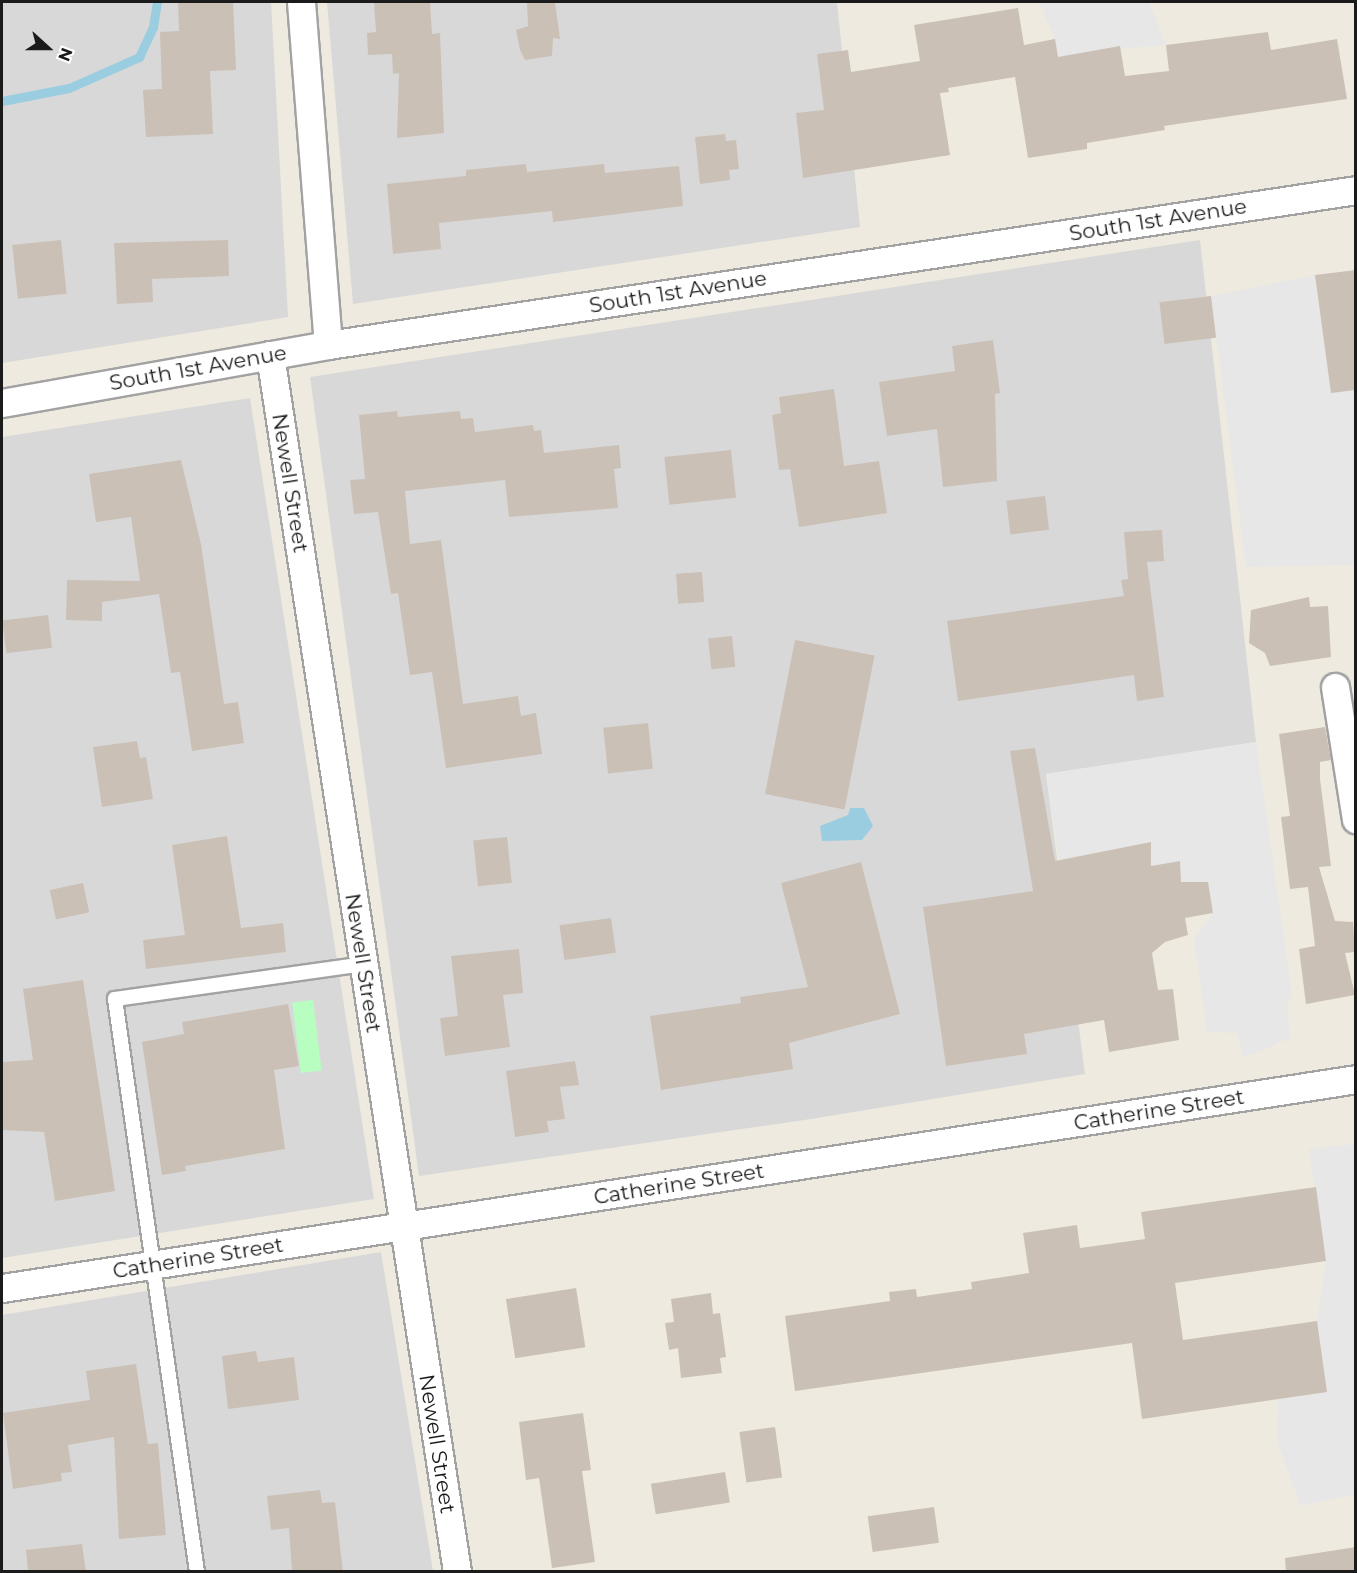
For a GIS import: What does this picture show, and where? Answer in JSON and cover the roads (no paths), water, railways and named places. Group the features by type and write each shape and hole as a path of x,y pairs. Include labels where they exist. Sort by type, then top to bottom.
{"street":[{"path":"301,2 328,345"},
{"name":"South 1st Avenue","path":"2,403 328,345 1356,190"},
{"name":"Newell Street","path":"270,355 457,1572"},
{"path":"1335,687 1356,819"},
{"name":"Catherine Street","path":"2,1288 1356,1079"}],"lane":[{"path":"197,1572 115,999 364,964"}],"water":[{"path":"850,808 864,808 873,826 862,840 822,841 820,826 848,815"}],"waterway":[{"path":"2,101 69,88 139,57 153,27 157,2"}]}
